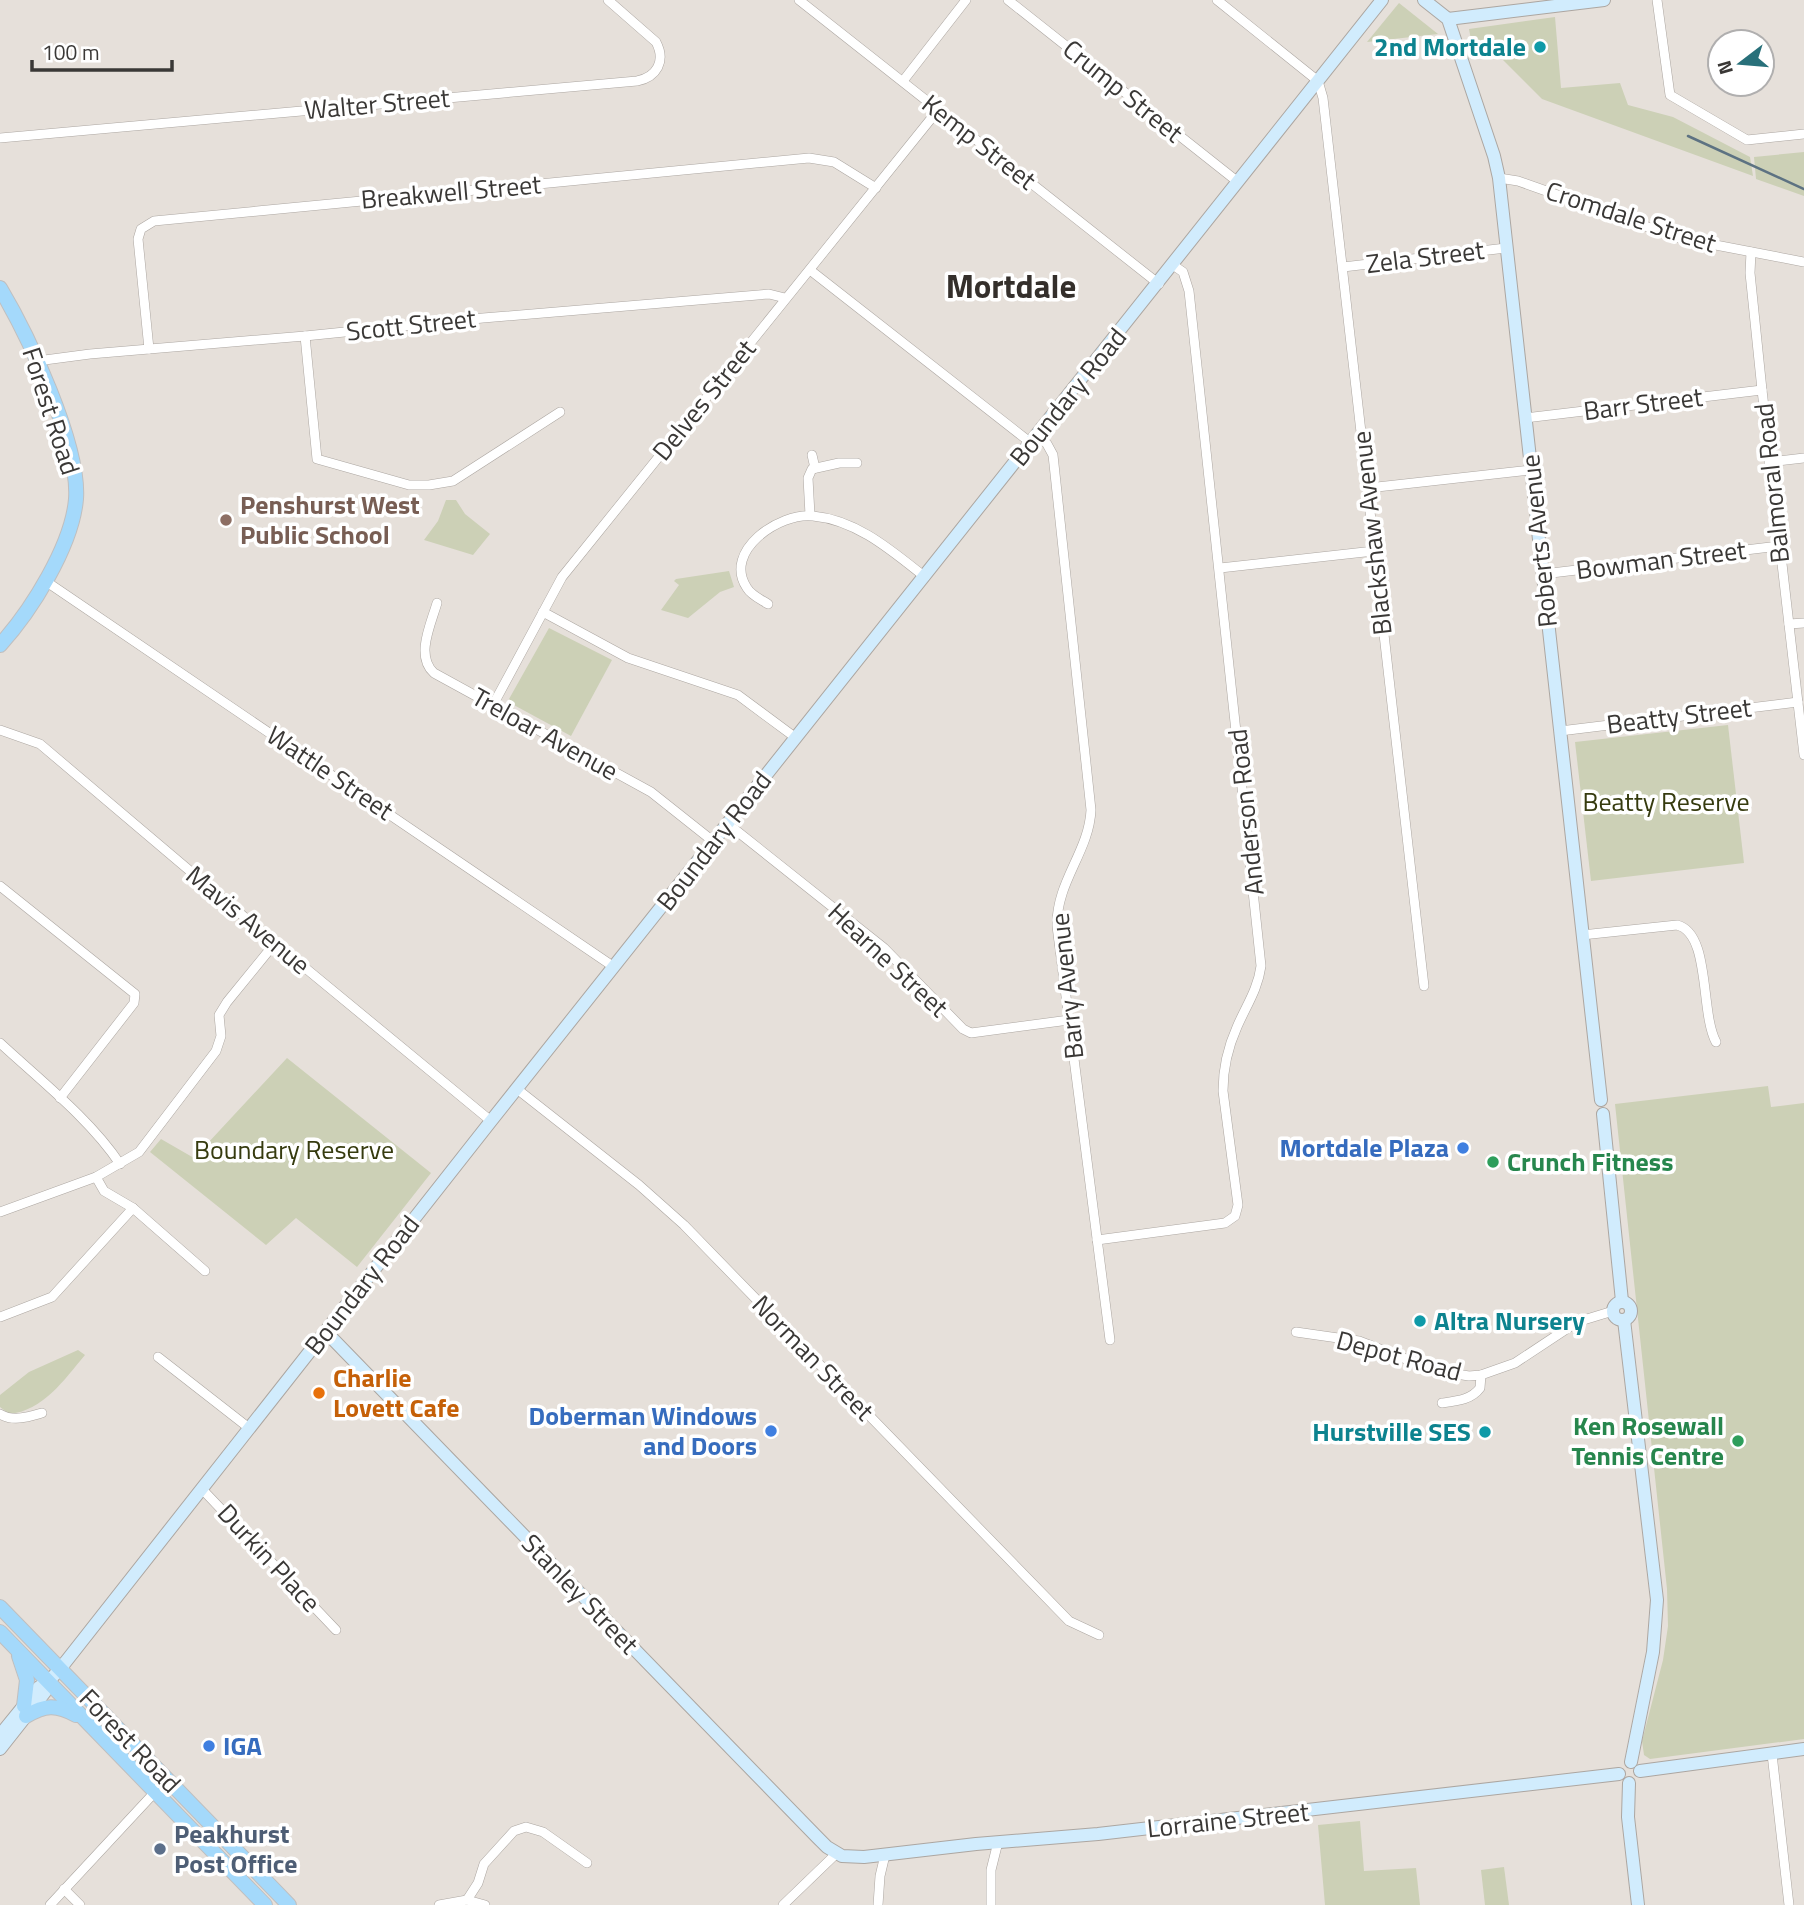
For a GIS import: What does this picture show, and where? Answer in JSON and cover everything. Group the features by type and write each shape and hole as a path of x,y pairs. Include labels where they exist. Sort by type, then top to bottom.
{"main road":[{"name":"Forest Road","path":"0,288 37,361 68,446 76,499 62,547 21,619 0,645"},
{"name":"Forest Road","path":"0,1607 289,1905"},
{"name":"Forest Road","path":"0,1632 265,1905"},
{"path":"14,1647 27,1676 25,1711 56,1706 86,1721"}],"street":[{"name":"Walter Street","path":"0,138 649,78 660,65 656,42 608,0"},
{"name":"Kemp Street","path":"799,0 1159,284"},
{"path":"903,81 967,0"},
{"name":"Crump Street","path":"1008,0 1238,182"},
{"path":"1217,0 1318,81"},
{"name":"Boundary Road","path":"25,1711 39,1686 48,1682 60,1669 491,1121 1159,284 1382,0"},
{"path":"1424,0 1448,19 1604,0"},
{"path":"1657,0 1670,94 1746,140 1804,134"},
{"name":"Roberts Avenue","path":"1448,19 1499,178 1601,1100 1595,1107 1597,1113 1603,1114 1617,1306"},
{"name":"Blackshaw Avenue","path":"1318,81 1326,113 1424,986"},
{"name":"Delves Street","path":"493,705 562,577 938,110"},
{"name":"Breakwell Street","path":"149,349 138,239 144,226 158,220 809,158 834,162 876,188"},
{"name":"Cromdale Street","path":"1499,178 1518,181 1693,242 1804,262"},
{"name":"Zela Street","path":"1343,267 1506,248"},
{"name":"Balmoral Road","path":"1751,252 1750,273 1769,462 1804,753"},
{"name":"Anderson Road","path":"1097,1240 1224,1223 1235,1216 1238,1209 1223,1073 1236,1029 1254,993 1261,958 1189,291 1183,272 1173,265"},
{"path":"810,270 1035,439"},
{"name":"Scott Street","path":"37,361 742,296 769,294 785,298"},
{"path":"305,337 317,458 409,485 453,481 560,412"},
{"name":"Barr Street","path":"1525,418 1762,390"},
{"name":"Barry Avenue","path":"1035,439 1047,444 1053,456 1091,810 1086,840 1063,887 1058,906 1058,935 1110,1340"},
{"path":"812,455 815,468"},
{"path":"1769,462 1804,458"},
{"path":"810,515 808,478 815,468 839,463 857,463"},
{"path":"1368,488 1530,470"},
{"path":"768,604 746,587 742,576 743,560 756,537 767,528 810,515 832,520 862,533 887,547 925,577"},
{"name":"Bowman Street","path":"1543,574 1779,546"},
{"path":"1220,568 1374,551"},
{"name":"Wattle Street","path":"44,580 614,967"},
{"name":"Treloar Avenue","path":"436,603 424,653 426,665 434,673 651,792 714,842"},
{"path":"543,612 628,658 738,695 796,738"},
{"path":"1789,624 1804,623"},
{"name":"Beatty Street","path":"1560,731 1798,702"},
{"name":"Mavis Avenue","path":"0,730 40,744 491,1121"},
{"name":"Hearne Street","path":"728,824 884,948 962,1029 971,1032 1069,1020"},
{"path":"0,886 135,994 134,1003 60,1098"},
{"path":"1582,935 1677,925 1685,927 1696,941 1710,1032 1716,1042"},
{"path":"0,1212 96,1177 139,1152 216,1051 220,1036 219,1015 275,943"},
{"path":"0,1043 60,1098 111,1150 120,1164"},
{"name":"Norman Street","path":"517,1089 639,1185 684,1225 1069,1620 1099,1635"},
{"path":"96,1177 104,1191 133,1209 205,1271"},
{"path":"0,1317 52,1297 133,1209"},
{"path":"1617,1306 1618,1319 1624,1320 1657,1600 1653,1652 1635,1766 1637,1780 1624,1779"},
{"name":"Depot Road","path":"1296,1332 1359,1341 1447,1374 1481,1375 1515,1363 1577,1322 1617,1306"},
{"name":"Stanley Street","path":"326,1332 822,1843 837,1853"},
{"path":"158,1357 249,1428"},
{"path":"1442,1403 1461,1400 1478,1391 1481,1375"},
{"path":"0,1413 6,1418 22,1418 42,1413"},
{"name":"Durkin Place","path":"201,1488 336,1630"},
{"path":"0,1735 25,1711"},
{"path":"0,1749 25,1711"},
{"path":"1638,1905 1622,1765 1772,1754 1804,1749"},
{"path":"1772,1754 1789,1905"},
{"name":"Lorraine Street","path":"837,1853 853,1858 885,1855 1624,1779"},
{"path":"50,1905 155,1792"},
{"path":"467,1900 478,1883 484,1864 514,1831 526,1827 543,1832 587,1863"},
{"path":"991,1905 993,1862 998,1842"},
{"path":"783,1905 837,1853"},
{"path":"878,1905 885,1855"},
{"path":"64,1889 80,1905"},
{"path":"439,1905 467,1900 485,1905"}],"green space":[{"path":"1399,3 1438,34 1367,42"},
{"path":"1555,17 1561,88 1620,83 1628,105 1673,117 1750,157 1753,176 1542,99 1491,48 1473,50 1469,29"},
{"path":"1804,152 1804,196 1756,179 1754,157"},
{"path":"446,500 456,500 465,514 490,534 473,555 424,540 438,521"},
{"path":"729,571 734,587 720,592 688,618 661,610 679,585 674,581 676,579"},
{"path":"549,628 612,660 571,736 512,704 509,699"},
{"name":"Beatty Reserve","path":"1728,725 1744,863 1591,881 1575,742"},
{"name":"Boundary Reserve","path":"287,1058 431,1173 357,1267 296,1218 266,1245 150,1152 161,1139 194,1158"},
{"path":"1768,1086 1771,1107 1804,1103 1804,1739 1650,1759 1644,1755 1642,1741 1663,1660 1668,1626 1667,1589 1615,1104"},
{"path":"78,1350 85,1355 61,1384 42,1401 21,1412 9,1414 0,1407 0,1395 29,1372"},
{"path":"1360,1821 1364,1871 1416,1868 1420,1905 1325,1905 1318,1825"},
{"path":"1504,1867 1509,1905 1485,1905 1481,1870"}],"waterway":[{"path":"1688,136 1804,189"}],"place":[{"name":"2nd Mortdale","path":"1540,47"},
{"name":"Penshurst West Public School","path":"226,520"},
{"name":"Mortdale Plaza","path":"1463,1148"},
{"name":"Crunch Fitness","path":"1493,1162"},
{"name":"Altra Nursery","path":"1420,1321"},
{"name":"Charlie Lovett Cafe","path":"319,1393"},
{"name":"Doberman Windows and Doors","path":"771,1431"},
{"name":"Hurstville SES","path":"1485,1432"},
{"name":"Ken Rosewall Tennis Centre","path":"1738,1441"},
{"name":"IGA","path":"209,1746"},
{"name":"Peakhurst Post Office","path":"160,1849"}],"district":[{"name":"Mortdale","path":"1011,286"}]}
